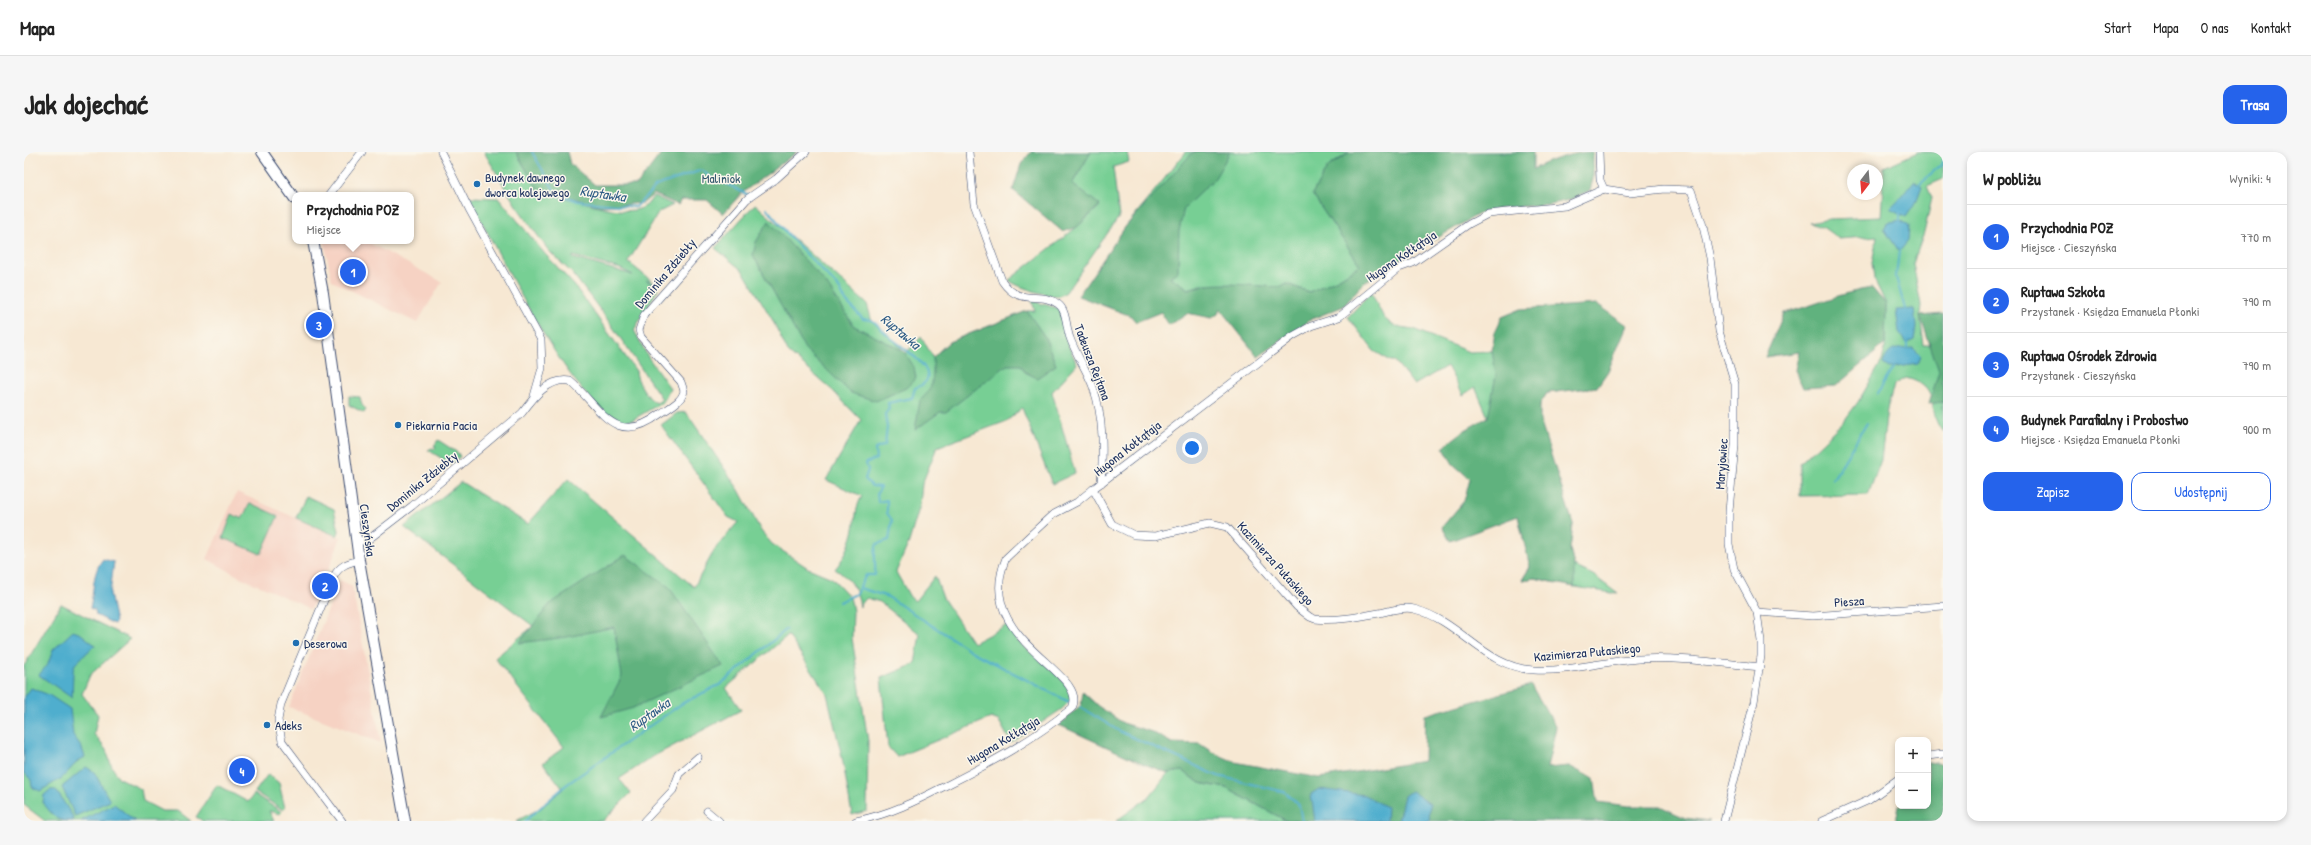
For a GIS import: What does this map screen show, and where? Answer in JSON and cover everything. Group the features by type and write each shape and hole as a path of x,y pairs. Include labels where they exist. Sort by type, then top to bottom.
{"main road":[{"path":"262,152 292,195"},
{"name":"Cieszyńska","path":"314,244 323,287 356,542 405,821"}],"street":[{"path":"331,192 362,152"},
{"name":"Dominika Zdziebły","path":"441,152 469,209 541,340 542,368 533,399"},
{"name":"Dominika Zdziebły","path":"356,542 369,539 412,506 522,414 533,399 544,388 563,380 570,381 602,416 622,427 633,428 653,420 680,399 684,391 681,382 640,337 639,330 644,315 747,199 776,179 806,152"},
{"name":"Tadeusza Rejtana","path":"969,152 974,204 1002,281 1006,287 1017,295 1056,302 1063,310 1070,338 1093,388 1099,410 1103,437 1101,483"},
{"path":"1599,152 1600,180 1604,189"},
{"name":"Hugona Kołłątaja","path":"856,821 888,814 994,761 1019,747 1072,708 1074,694 1068,683 1022,640 1009,622 1001,602 1000,578 1002,567 1010,552 1052,515 1093,489 1293,336 1311,326 1339,317 1399,268 1412,262 1469,224 1488,214 1565,206 1604,189"},
{"name":"Maryjowiec","path":"1604,189 1630,192 1686,189 1691,190 1694,194 1710,258 1719,331 1735,384 1735,445 1729,530 1731,558 1739,581 1757,612 1762,641 1760,668 1744,745 1724,821"},
{"name":"Kazimierza Pułaskiego","path":"1093,489 1112,524 1134,535 1160,535 1210,523 1227,527 1297,607 1310,617 1316,619 1359,617 1413,609 1435,618 1459,631 1501,663 1516,668 1534,670 1578,668 1615,661 1641,659 1760,668"},
{"path":"342,821 287,749 279,730 278,720 281,704 334,576 338,569 345,564 359,560"},
{"name":"Piesza","path":"1757,612 1813,616 1943,606"},
{"path":"1931,756 1943,754"},
{"path":"644,821 673,790 679,774 698,757"},
{"path":"1822,821 1869,800 1895,781"},
{"path":"707,812 719,821"}],"shaded area":[{"path":"325,244 372,244 442,282 417,323 332,281"},
{"path":"237,492 296,518 306,496 334,509 339,531 337,536 341,537 328,571 325,570 323,574 326,575 311,609 240,577 207,559"},
{"path":"340,580 352,586 381,743 289,707"}],"green space":[{"path":"484,152 516,152 540,193 547,197 569,199 622,210 634,210 644,207 654,196 673,205 659,212 628,262 658,286 646,280 658,289 634,330 648,357 670,388 663,402 632,420 621,422 601,410 580,387 558,357 536,322 469,197 499,198 545,254 574,285 636,371 638,379 646,394 657,403 662,399 610,323 573,274 549,251 515,204","holes":["573,256 621,269 633,275 573,258"]},
{"name":"Maliniok","path":"516,152 567,152 570,164 595,185 637,185 662,152 797,152 742,193 723,214 707,200 681,200 678,205 654,194 643,203 601,206 555,193 546,195 540,193"},
{"path":"1031,152 1091,152 1072,184 1100,205 1077,227 1063,232 1013,190 1021,164"},
{"path":"1091,152 1127,152 1129,162 1113,167 1119,217 1066,292 1063,294 1058,296 1032,291 1013,283 1009,280 1077,227 1100,206 1072,184"},
{"path":"1186,152 1350,152 1328,167 1312,194 1360,265 1338,279 1309,292 1287,284 1281,287 1201,285 1188,289 1170,277 1090,279 1126,226"},
{"path":"1193,152 1230,152 1215,178 1184,208 1179,231 1178,271 1170,277 1188,289 1199,286 1222,284 1281,287 1287,284 1309,292 1338,279 1360,265 1312,194 1328,167 1350,152 1533,152 1533,169 1562,157 1578,153 1593,152 1593,179 1590,190 1577,197 1564,201 1550,204 1493,210 1479,214 1399,260 1363,283 1344,306 1312,319 1258,357 1220,309 1218,314 1211,318 1187,313 1169,325 1161,312 1136,322 1131,316 1078,296 1126,226"},
{"path":"1918,152 1943,152 1943,179 1927,186 1932,198 1924,233 1913,264 1921,305 1920,316 1924,345 1930,345 1943,369 1943,432 1938,425 1932,401 1925,388 1918,382 1906,378 1894,385 1887,409 1881,460 1868,495 1800,496 1800,463 1844,421 1858,402 1882,361 1885,348 1886,304 1874,279 1872,263 1877,236 1839,239 1824,228 1810,223 1829,219 1881,217 1884,167"},
{"path":"755,204 867,304 871,318 906,353 921,337 933,357 949,342 1027,311 1035,311 1032,301 1061,309 1068,345 1077,364 1052,392 1075,473 1052,484 1022,408 1007,421 937,447 922,484 920,505 909,542 896,572 910,597 915,601 935,576 943,598 973,643 1007,625 1022,645 1063,680 1069,690 1071,700 1062,709 1011,743 999,721 991,718 897,757 888,747 881,678 915,664 920,634 880,602 867,598 860,604 860,607 857,595 852,585 835,569 850,542 858,506 862,496 826,480 861,420 832,390 788,352 772,319 743,271 715,248"},
{"path":"769,221 825,282 854,326 904,351 914,367 916,378 906,388 876,401 851,393 805,349 753,255 756,242"},
{"path":"1872,288 1886,304 1885,344 1836,386 1803,388 1795,370 1799,352 1765,357 1784,313 1839,296"},
{"path":"1371,292 1384,318 1394,326 1413,329 1469,352 1492,351 1597,387 1547,393 1540,404 1538,417 1573,524 1570,549 1574,566 1593,575 1618,594 1569,586 1535,578 1522,580 1530,567 1518,516 1513,475 1475,387 1463,395 1447,366 1414,385 1395,361 1391,361 1374,351 1348,317"},
{"path":"1597,304 1627,325 1608,371 1597,387 1547,393 1540,404 1540,420 1573,524 1570,549 1574,567 1574,587 1535,578 1522,580 1530,567 1518,516 1450,541 1442,527 1464,501 1470,479 1453,464 1443,447 1465,430 1488,417 1496,375 1492,351 1495,332 1502,317 1521,309"},
{"path":"1027,311 1045,337 1056,365 1037,378 1025,372 1021,365 1007,365 946,412 940,412 915,430 920,400 925,396 931,386 933,357 949,342"},
{"path":"1943,314 1943,402 1929,404 1939,371 1920,316"},
{"path":"349,396 360,397 362,405 366,409 364,413 349,405"},
{"path":"686,412 739,490 761,531 772,544 808,568 832,578 850,597 853,611 852,638 868,741 867,811 852,815 842,757 827,694 788,635 726,688 741,710 654,756 619,779 631,793 603,821 516,821 541,808 563,789 543,763 564,747 495,658 533,626 404,527 461,482 528,524 568,479 694,587 715,549 738,522 728,517 661,425 677,413"},
{"path":"438,440 458,453 460,457 451,464 428,450 432,448 435,449 436,447 434,446"},
{"path":"306,496 334,509 339,531 337,536 296,518"},
{"path":"250,503 278,516 261,554 223,538 232,514 242,519"},
{"path":"625,555 669,587 723,666 633,708 601,717 622,676 614,627 567,637 519,643 550,604"},
{"path":"61,604 130,639 90,675 82,694 98,715 94,734 106,750 112,767 119,778 141,789 143,801 162,811 178,811 191,821 45,821 24,805 24,666"},
{"path":"1531,685 1556,727 1547,768 1569,766 1594,779 1598,802 1628,806 1660,806 1685,818 1709,821 1287,821 1226,788 1200,783 1182,771 1168,773 1144,764 1059,725 1081,705 1083,692 1098,706 1123,723 1152,732 1172,743 1200,744 1212,752 1235,762 1319,778 1424,761 1425,715"},
{"path":"1931,762 1943,764 1943,821 1896,821 1898,809 1931,809"},
{"path":"1182,771 1200,783 1226,788 1287,821 1116,821 1149,797 1168,773"},
{"path":"268,774 279,783 285,808 283,810 255,792"},
{"path":"217,785 248,802 254,794 282,812 280,814 269,811 274,821 203,821 196,817"}],"water":[{"path":"1914,181 1922,186 1916,202 1906,217 1890,208"},
{"path":"1900,220 1909,225 1908,240 1899,251 1884,229 1887,223"},
{"path":"1914,309 1916,327 1914,340 1907,343 1899,332 1896,310"},
{"path":"1913,348 1921,356 1918,364 1889,368 1883,364 1888,354 1894,350"},
{"path":"103,559 114,562 110,594 116,622 114,624 96,615 95,610 90,608 95,576 99,564"},
{"path":"73,631 81,634 95,645 75,664 73,671 72,698 39,675 48,664 53,650"},
{"path":"31,688 49,695 70,709 73,735 81,746 85,757 78,761 62,778 40,791 32,787 31,780 24,772 24,698"},
{"path":"86,767 94,772 110,801 75,816 62,787"},
{"path":"1319,789 1364,795 1387,807 1386,821 1315,821 1311,794"},
{"path":"50,790 56,790 73,817 73,821 58,819 43,803 44,795"},
{"path":"1411,791 1430,804 1429,821 1398,821 1404,796"},
{"path":"114,804 135,821 81,821"}],"waterway":[{"name":"Ruptawka","path":"532,152 556,193 578,201 636,207 656,186 702,170 716,182 723,182 748,195"},
{"path":"1919,184 1941,165 1943,158"},
{"name":"Ruptawka","path":"767,209 794,241 840,289 845,300 863,319 872,320 915,357 926,371 927,377 924,383 915,388 912,398 888,403 889,409 885,414 887,427 885,445 875,449 876,459 866,463 868,470 865,479 872,486 881,487 877,493 878,502 887,500 887,513 892,520 889,540 877,544 875,556 875,575 866,575 856,594 839,602"},
{"path":"1900,213 1900,220"},
{"path":"1899,251 1896,277 1905,309"},
{"path":"1907,343 1907,348"},
{"path":"1878,393 1893,368"},
{"path":"1833,479 1867,423"},
{"path":"860,588 888,597 973,652 1069,702"},
{"name":"Ruptawka","path":"525,821 566,785 641,732 683,703 721,684 787,629"},
{"path":"1080,707 1119,731 1218,776 1285,792 1299,805 1302,821"}],"place":[{"name":"Budynek dawnego dworca kolejowego","path":"477,184"},
{"name":"Przychodnia POZ","path":"353,272"},
{"name":"Ruptawa Ośrodek Zdrowia","path":"319,325"},
{"name":"Piekarnia Pacia","path":"398,425"},
{"name":"Ruptawa Szkoła","path":"325,586"},
{"name":"Deserowa","path":"296,643"},
{"name":"Adeks","path":"267,725"},
{"name":"Budynek Parafialny i Probostwo","path":"242,771"}]}
